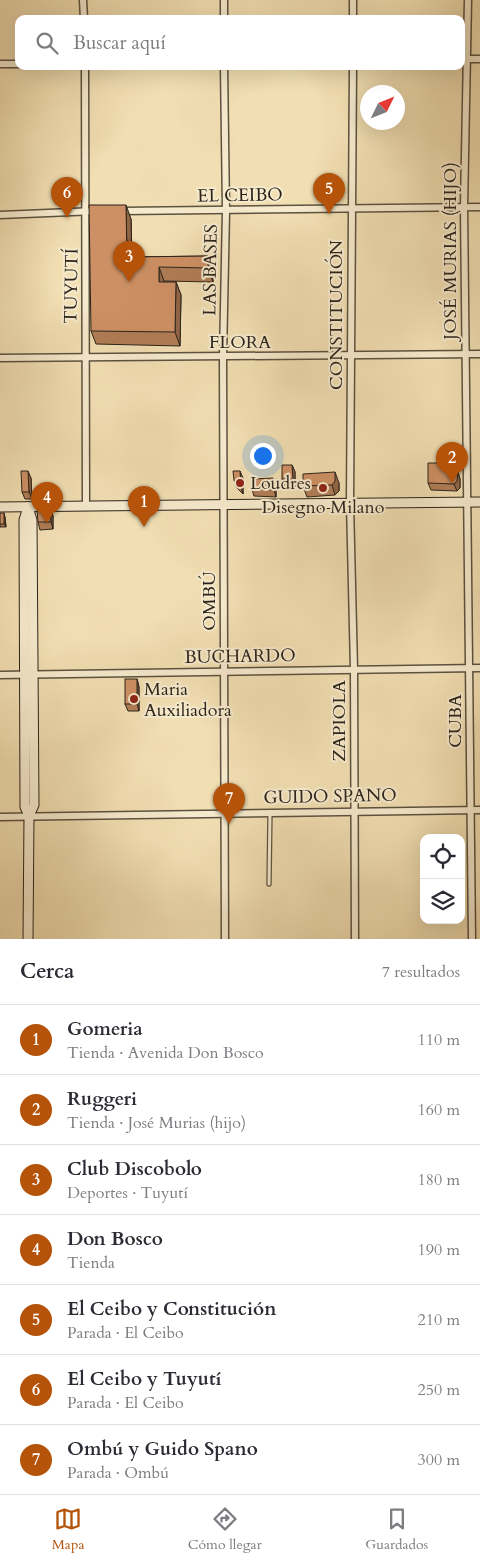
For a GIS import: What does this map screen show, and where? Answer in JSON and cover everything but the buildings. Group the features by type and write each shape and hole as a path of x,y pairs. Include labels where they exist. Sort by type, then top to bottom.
{"main road":[{"path":"0,507 480,502"},
{"path":"28,507 24,520 29,674 24,808 29,816 28,939"}],"street":[{"path":"83,0 84,15"},
{"path":"224,0 224,15"},
{"path":"352,0 353,15"},
{"name":"JOSÉ MURIAS (HIJO)","path":"465,44 468,0"},
{"path":"465,59 480,59"},
{"path":"0,64 15,64"},
{"name":"TUYUTÍ","path":"86,70 86,506"},
{"name":"LAS BASES","path":"224,70 226,211 223,356 224,504"},
{"name":"CONSTITUCIÓN","path":"350,503 352,70"},
{"name":"JOSÉ MURIAS (HIJO)","path":"464,70 468,502"},
{"name":"EL CEIBO","path":"117,211 226,211 480,206"},
{"path":"0,215 107,211"},
{"name":"FLORA","path":"0,358 480,354"},
{"name":"CUBA","path":"468,502 472,939"},
{"name":"ZAPIOLA","path":"350,503 354,669 355,939"},
{"name":"OMBÚ","path":"224,504 223,812 225,939"},
{"name":"BUCHARDO","path":"0,675 480,668"},
{"name":"GUIDO SPANO","path":"0,817 354,810 480,810"}],"lane":[{"path":"269,884 270,812"}],"place":[{"name":"El Ceibo y Constitución","path":"329,214"},
{"name":"El Ceibo y Tuyutí","path":"67,218"},
{"name":"Club Discobolo","path":"129,282"},
{"name":"Loudres","path":"240,483"},
{"name":"Ruggeri","path":"452,483"},
{"name":"Disegno Milano","path":"323,488"},
{"name":"Don Bosco","path":"47,523"},
{"name":"Gomeria","path":"144,527"},
{"name":"Maria Auxiliadora","path":"134,699"},
{"name":"Ombú y Guido Spano","path":"229,824"}]}
